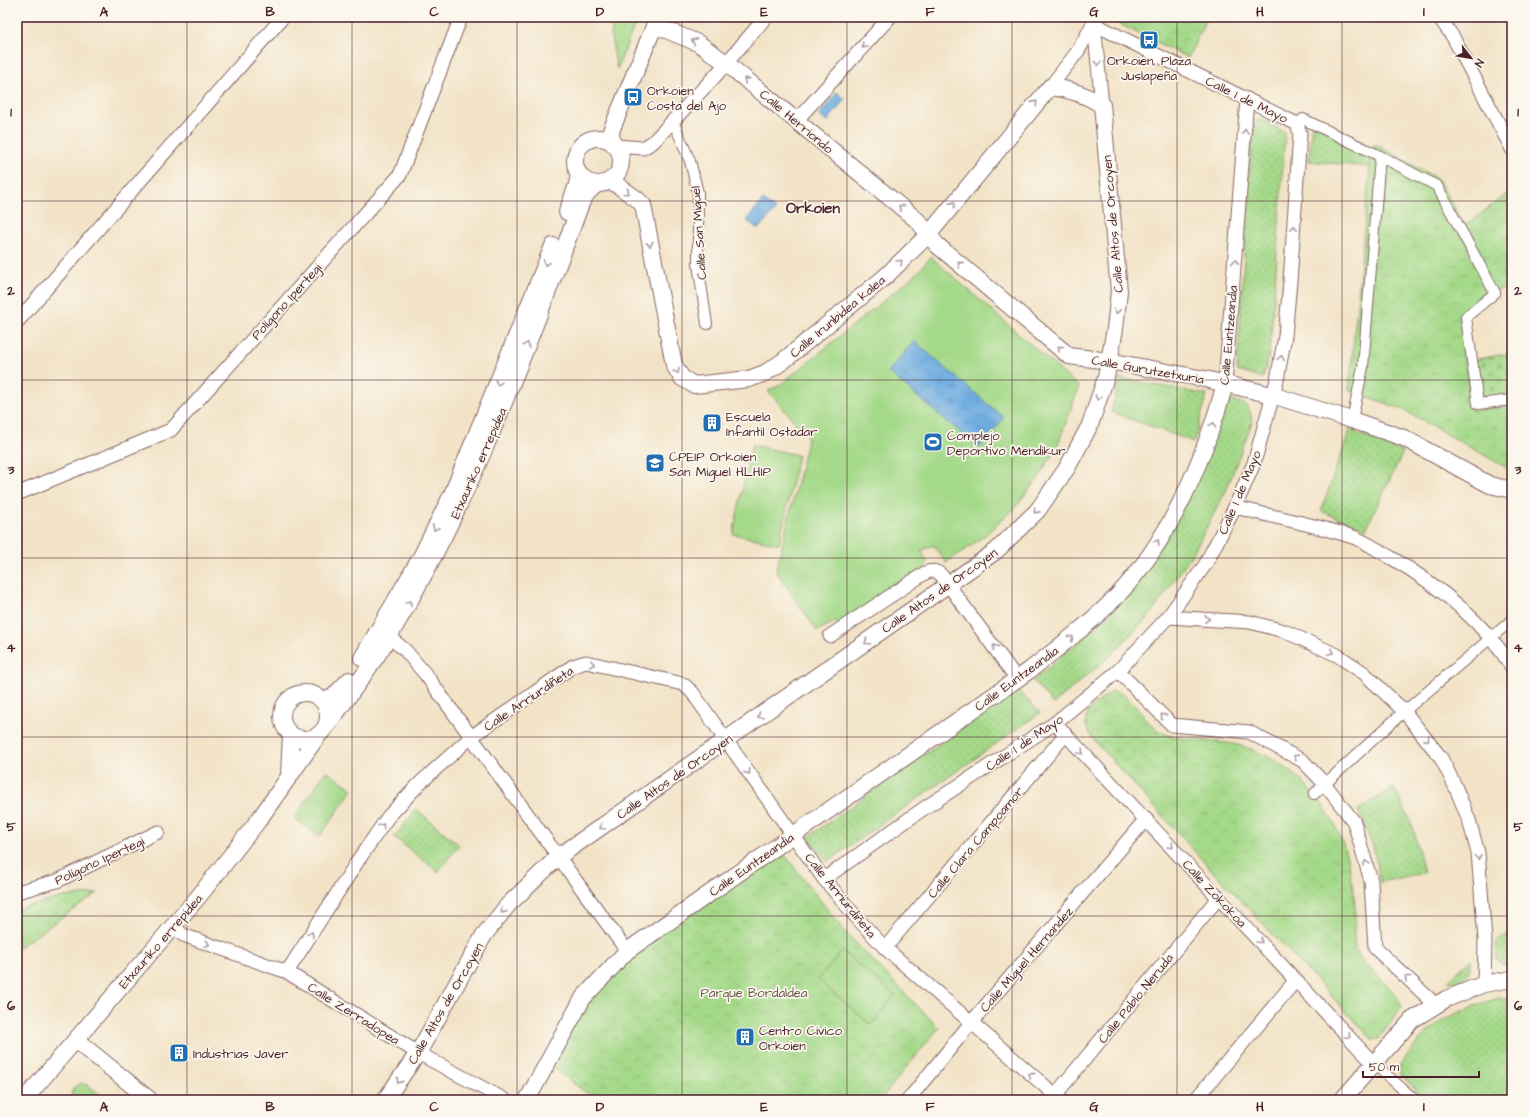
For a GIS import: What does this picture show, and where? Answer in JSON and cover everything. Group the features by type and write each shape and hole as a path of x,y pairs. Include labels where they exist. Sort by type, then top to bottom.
{"street":[{"path":"17,322 283,17"},
{"name":"Polígono Ipertegi","path":"17,494 171,430 400,175 460,17"},
{"path":"653,20 611,131 614,144 620,158 620,165 615,176 603,182 584,179 575,167 576,152 586,141 592,138 601,138 614,144 643,148 653,142 766,17"},
{"path":"796,122 890,17"},
{"path":"1439,17 1453,37 1512,148"},
{"path":"592,138 608,114 653,20"},
{"name":"Calle Herriondo","path":"653,20 698,43 726,63 918,221 929,234"},
{"name":"Calle Irunbidea kalea","path":"603,182 637,199 643,206 674,365 682,378 694,384 749,379 765,373 782,362 885,277 929,234 1078,51 1095,20"},
{"name":"Calle 1 de Mayo","path":"824,878 923,809 1055,723 1118,671 1168,617 1205,565 1235,507 1254,463 1277,380 1285,336 1300,133 1297,124 1247,100 1095,20"},
{"name":"Calle Altos de Orcoyen","path":"385,1100 418,1053 484,934 508,905 558,857 996,551 1038,510 1067,468 1090,425 1109,361 1115,329 1119,291 1095,20"},
{"path":"1050,87 1067,89 1091,98 1102,105"},
{"name":"Calle Euntzeandia","path":"527,1100 583,998 627,951 1017,679 1080,631 1118,595 1146,559 1175,514 1197,467 1215,422 1225,384 1247,100"},
{"path":"1297,124 1302,119 1380,156 1437,186 1495,294 1466,317 1478,404 1512,400"},
{"name":"Calle San Miguel","path":"673,121 690,161 698,193 698,264 707,324"},
{"path":"1352,420 1363,366 1380,156"},
{"name":"Etxauriko errepidea","path":"323,700 333,697 346,686 421,557 453,492 566,215 577,185 579,174"},
{"name":"Etxauriko errepidea","path":"24,1100 199,896 258,821 389,637 425,573 475,474 582,201 588,192 603,182"},
{"name":"Calle Gurutzetxuria","path":"929,234 937,245 1069,356 1109,361 1225,384 1272,396 1352,420 1404,438 1490,485 1512,490"},
{"path":"1235,507 1351,536 1414,571 1461,608 1492,638 1512,668"},
{"path":"830,636 925,573 932,570 938,572 949,585 1017,679"},
{"path":"1168,617 1250,622 1284,631 1343,659 1364,673 1404,711 1441,758 1456,786 1469,820 1478,853 1485,939 1484,984"},
{"path":"1314,794 1324,783 1404,711 1512,620"},
{"path":"389,637 405,650 426,675 627,951"},
{"name":"Calle Arriurdiñeta","path":"287,972 359,859 388,818 419,784 471,737 573,666 586,662 683,684 692,692 824,878 885,948 1056,1098"},
{"path":"1118,671 1172,725 1248,732 1303,761 1324,783 1354,822 1371,881 1375,948 1436,1005"},
{"path":"307,693 315,695 323,700 329,712 322,732 304,740 291,735 283,723 282,716 287,702 292,697 307,693"},
{"name":"Calle Zokokoa","path":"1055,723 1219,897 1373,1064"},
{"path":"289,776 291,735"},
{"name":"Calle Clara Campoamor","path":"885,948 1065,735"},
{"name":"Calle Miguel Hernandez","path":"908,1100 970,1024 1146,819"},
{"name":"Polígono Ipertegi","path":"17,892 57,881 158,832"},
{"name":"Calle Pablo Neruda","path":"1056,1098 1219,897"},
{"path":"173,926 183,935 287,972"},
{"name":"Calle Zerradopea","path":"287,972 418,1053 504,1100"},
{"path":"1342,1100 1412,1020 1436,1005 1484,984 1512,979"},
{"path":"1195,1100 1296,980"},
{"path":"76,1040 150,1100"},
{"path":"1373,1064 1415,1100"}],"green space":[{"path":"614,17 638,17 617,69 611,37"},
{"path":"1105,17 1207,17 1188,58"},
{"path":"1259,118 1285,132 1274,300 1269,355 1263,378 1237,371 1252,127"},
{"path":"1312,123 1372,156 1370,167 1309,161"},
{"path":"1375,144 1438,179 1465,226 1512,190 1512,281 1502,289 1484,293 1459,314 1473,411 1512,405 1512,471 1404,410 1349,390 1370,167"},
{"name":"Complejo Deportivo Mendikur","path":"931,257 1079,387 1057,447 1039,477 1014,509 983,537 946,563 934,545 921,551 927,561 925,567 840,626 836,621 817,631 776,571 808,437 768,391 780,385 915,275"},
{"path":"1512,353 1512,400 1478,404 1472,360"},
{"path":"1120,378 1207,395 1194,442 1111,412"},
{"path":"1228,400 1246,405 1250,412 1252,422 1226,491 1193,553 1152,613 1109,657 1053,704 1033,681 1099,624 1130,590"},
{"path":"1350,430 1403,452 1366,529 1321,511"},
{"path":"752,445 798,455 779,544 733,534"},
{"path":"1017,689 1040,713 827,862 808,837"},
{"path":"1113,691 1121,693 1157,730 1165,734 1181,738 1234,744 1274,760 1292,772 1308,787 1321,803 1333,822 1342,841 1348,862 1355,901 1355,949 1359,957 1396,996 1402,1007 1379,1039 1372,1039 1205,863 1092,738 1087,730 1086,716 1094,706"},
{"path":"326,771 353,789 320,836 294,819"},
{"path":"1394,787 1413,827 1424,873 1380,882 1373,846 1358,810"},
{"path":"416,809 459,845 438,872 394,837"},
{"name":"Parque Bordaldea","path":"777,845 846,933 939,1028 880,1100 595,1100 548,1063 583,998 627,951"},
{"path":"98,893 17,949 17,909 64,897"},
{"path":"1512,932 1512,966 1503,965 1497,960 1496,940"},
{"path":"842,951 895,995 871,1025 818,980"},
{"path":"1471,959 1470,969 1466,977 1454,982 1448,981"},
{"path":"1499,998 1512,998 1512,1100 1425,1100 1399,1072 1399,1066 1422,1037 1439,1023 1468,1008"},
{"path":"81,1083 88,1085 107,1100 70,1100 73,1088"}],"water":[{"path":"837,92 845,99 827,122 819,115"},
{"path":"763,200 776,210 758,229 746,220"},
{"path":"914,341 1004,418 979,448 888,372"}],"place":[{"name":"Orkoien, Plaza Juslapeña","path":"1149,40"},
{"name":"Orkoien Costa del Ajo","path":"633,97"},
{"name":"Escuela Infantil Ostadar","path":"712,423"},
{"name":"Complejo Deportivo Mendikur","path":"933,442"},
{"name":"CPEIP Orkoien San Miguel HLHIP","path":"655,463"},
{"name":"Centro Cívico Orkoien","path":"745,1037"},
{"name":"Industrias Javer","path":"179,1053"}],"district":[{"name":"Orkoien","path":"813,208"}]}
